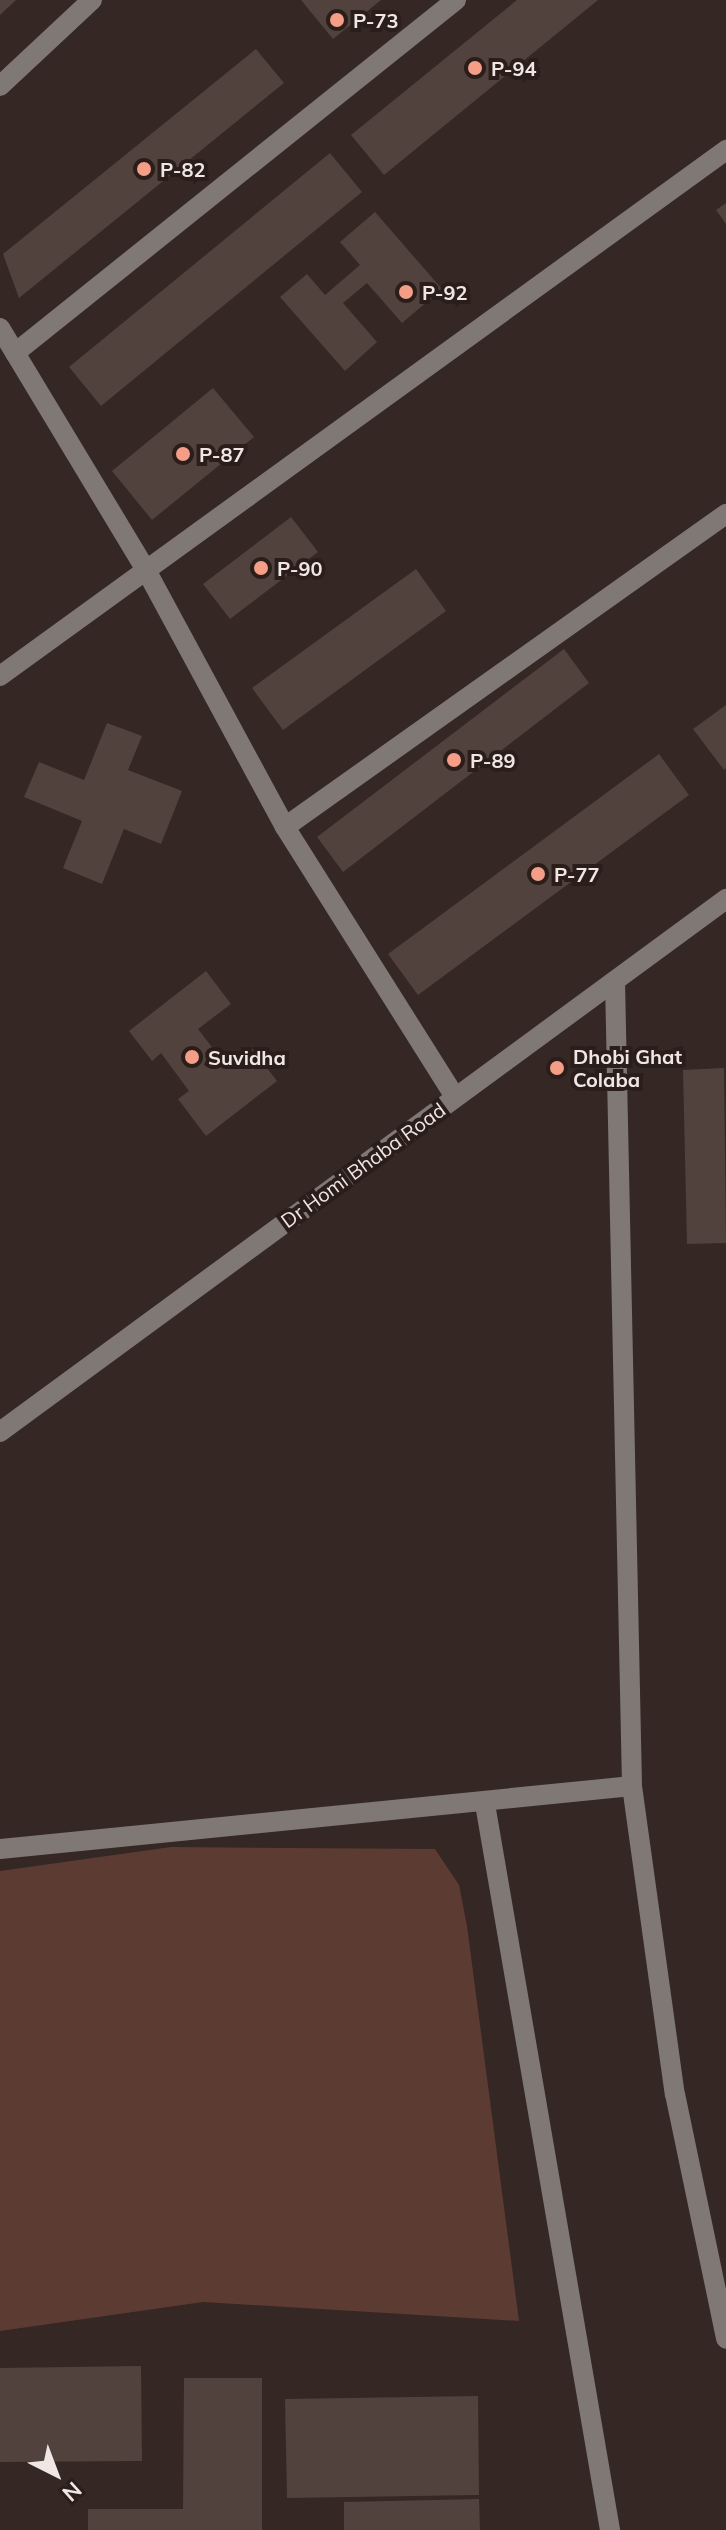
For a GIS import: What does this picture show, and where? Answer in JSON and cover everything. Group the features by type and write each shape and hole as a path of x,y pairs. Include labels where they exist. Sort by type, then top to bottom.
{"street":[{"path":"0,86 92,0"},
{"path":"15,353 456,0"},
{"path":"0,676 726,150"},
{"path":"0,328 146,570 285,827 455,1097"},
{"path":"285,827 726,514"},
{"name":"Dr Homi Bhaba Road","path":"0,1432 726,899"},
{"path":"615,981 632,1786 675,2094 726,2339"},
{"path":"0,1849 485,1804 632,1786"},
{"path":"485,1804 610,2530"}],"shaded area":[{"path":"171,1847 435,1849 459,1885 467,1926 519,2321 203,2302 0,2331 0,1871"}],"building":[{"path":"0,0 16,0 0,15"},
{"name":"P-73","path":"301,0 381,0 333,39"},
{"name":"P-94","path":"517,0 598,0 384,175 351,135"},
{"name":"P-82","path":"256,49 284,83 19,298 3,254"},
{"path":"330,153 362,192 101,406 69,367"},
{"path":"726,203 726,224 716,210"},
{"name":"P-92","path":"375,212 442,289 402,323 367,283 343,303 377,342 345,371 280,297 307,274 325,295 360,265 340,242"},
{"name":"P-87","path":"213,388 254,437 152,520 112,471"},
{"name":"P-90","path":"291,517 318,552 230,619 203,584"},
{"path":"416,569 446,611 283,730 252,688"},
{"name":"P-89","path":"564,649 589,683 343,872 317,837"},
{"path":"726,705 726,768 724,770 693,729"},
{"path":"107,723 142,736 128,770 182,791 161,844 124,829 102,884 63,868 82,821 24,797 39,762 84,780"},
{"name":"P-77","path":"659,754 689,795 418,995 388,954"},
{"name":"Suvidha","path":"206,971 231,1004 198,1029 228,1068 252,1049 277,1081 206,1136 178,1099 189,1091 161,1053 152,1061 129,1031"},
{"path":"724,1068 726,1243 687,1244 683,1070"},
{"path":"141,2366 142,2461 0,2462 0,2368"},
{"path":"184,2378 262,2378 262,2530 88,2530 88,2509 183,2509"},
{"path":"478,2396 479,2495 287,2498 285,2399"},
{"path":"479,2499 480,2530 344,2530 344,2502"}],"place":[{"name":"P-73","path":"337,20"},
{"name":"P-94","path":"475,68"},
{"name":"P-82","path":"144,169"},
{"name":"P-92","path":"406,292"},
{"name":"P-87","path":"183,454"},
{"name":"P-90","path":"261,568"},
{"name":"P-89","path":"454,760"},
{"name":"P-77","path":"538,874"},
{"name":"Suvidha","path":"192,1057"},
{"name":"Dhobi Ghat Colaba","path":"557,1068"}]}
